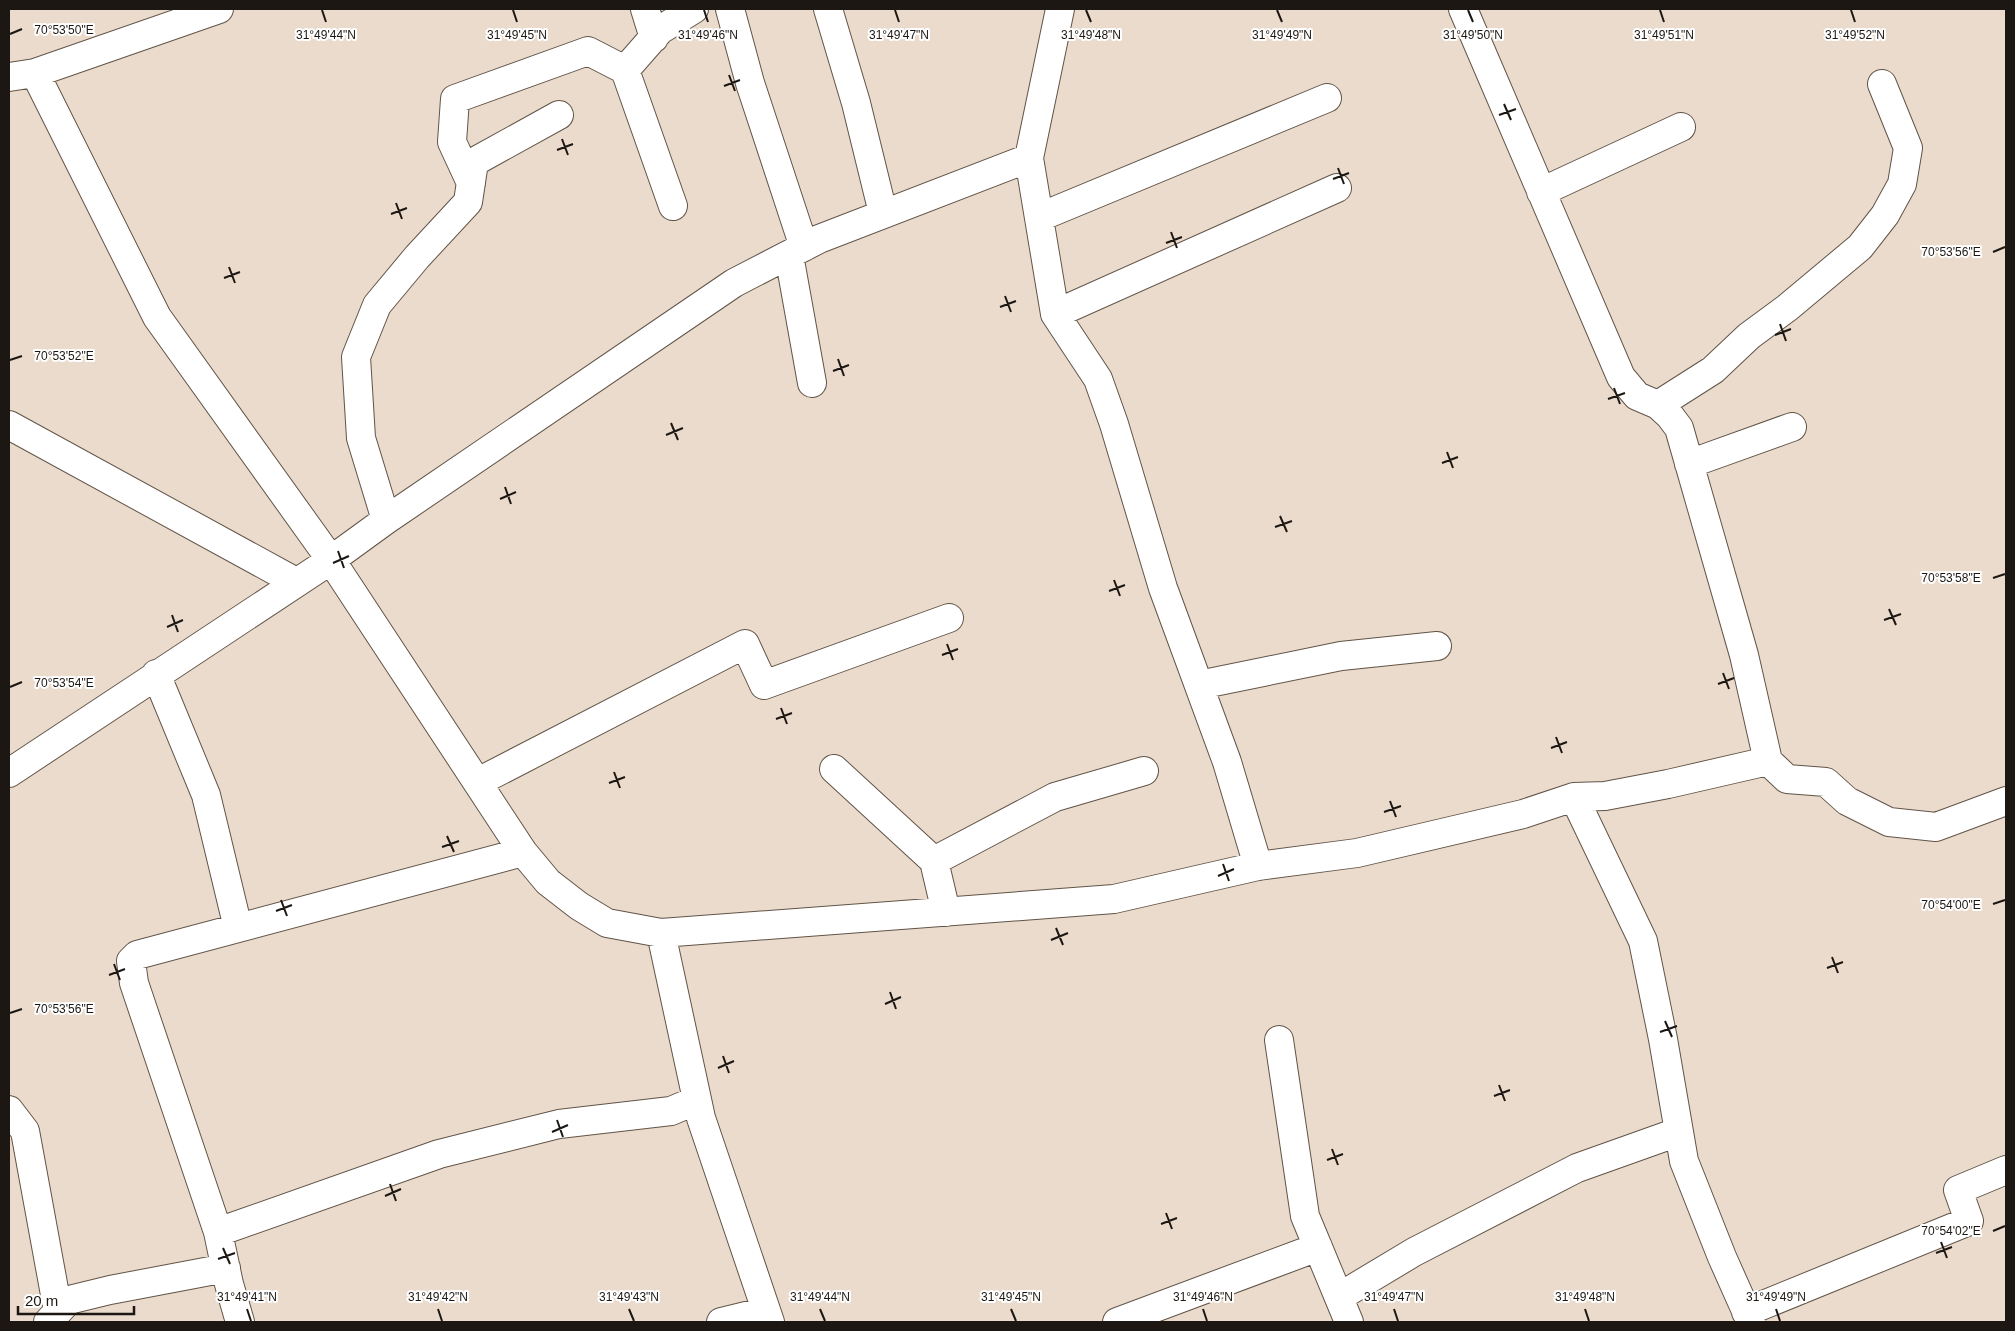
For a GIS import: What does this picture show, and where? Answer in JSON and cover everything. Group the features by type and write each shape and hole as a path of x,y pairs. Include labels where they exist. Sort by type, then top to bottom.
{"street":[{"path":"9,77 35,73 219,9"},
{"path":"645,9 654,38"},
{"path":"625,70 660,30 694,9"},
{"path":"730,9 796,251 812,383"},
{"path":"828,9 856,103 883,213"},
{"path":"1060,9 1029,158 1055,314 1098,379 1114,424 1163,588 1228,762 1258,866"},
{"path":"1464,9 1621,377 1637,396 1658,405 1679,428 1744,655 1768,760 1787,779 1826,782 1847,801 1889,822 1936,827 2006,801"},
{"path":"471,183 452,142 456,99 588,51 625,70 673,206"},
{"path":"35,73 157,317 331,560 523,852 548,882 579,906 607,923 661,933 1114,899 1258,866 1357,853 1523,814 1574,797 1605,796 1659,786 1768,760"},
{"path":"1658,405 1713,370 1749,336 1787,308 1860,247 1885,215 1902,184 1908,148 1882,84"},
{"path":"1040,217 1327,98"},
{"path":"386,520 361,438 356,357 377,305 417,256 468,202 474,162 559,115"},
{"path":"1541,192 1681,127"},
{"path":"9,773 331,560 386,520 734,283 819,239 1029,158"},
{"path":"1055,314 1337,188"},
{"path":"9,425 296,582"},
{"path":"1689,464 1792,427"},
{"path":"478,782 745,644 764,685 949,618"},
{"path":"1199,685 1341,656 1437,646"},
{"path":"156,674 206,795 238,928"},
{"path":"834,769 934,861 946,912"},
{"path":"934,861 1055,798 1144,771"},
{"path":"1574,797 1643,941 1684,1161 1748,1317 1969,1221 1958,1190 2006,1170"},
{"path":"240,1322 218,1232 134,983 131,962 137,955 523,852"},
{"path":"661,933 701,1118 768,1317 721,1322"},
{"path":"1279,1040 1306,1216 1349,1322"},
{"path":"218,1232 440,1154 559,1124 671,1111 697,1100"},
{"path":"9,1110 24,1131 53,1317"},
{"path":"1339,1297 1414,1252 1577,1168 1678,1132"},
{"path":"1117,1322 1318,1247"},
{"path":"53,1317 69,1300 110,1290 226,1268"}]}
